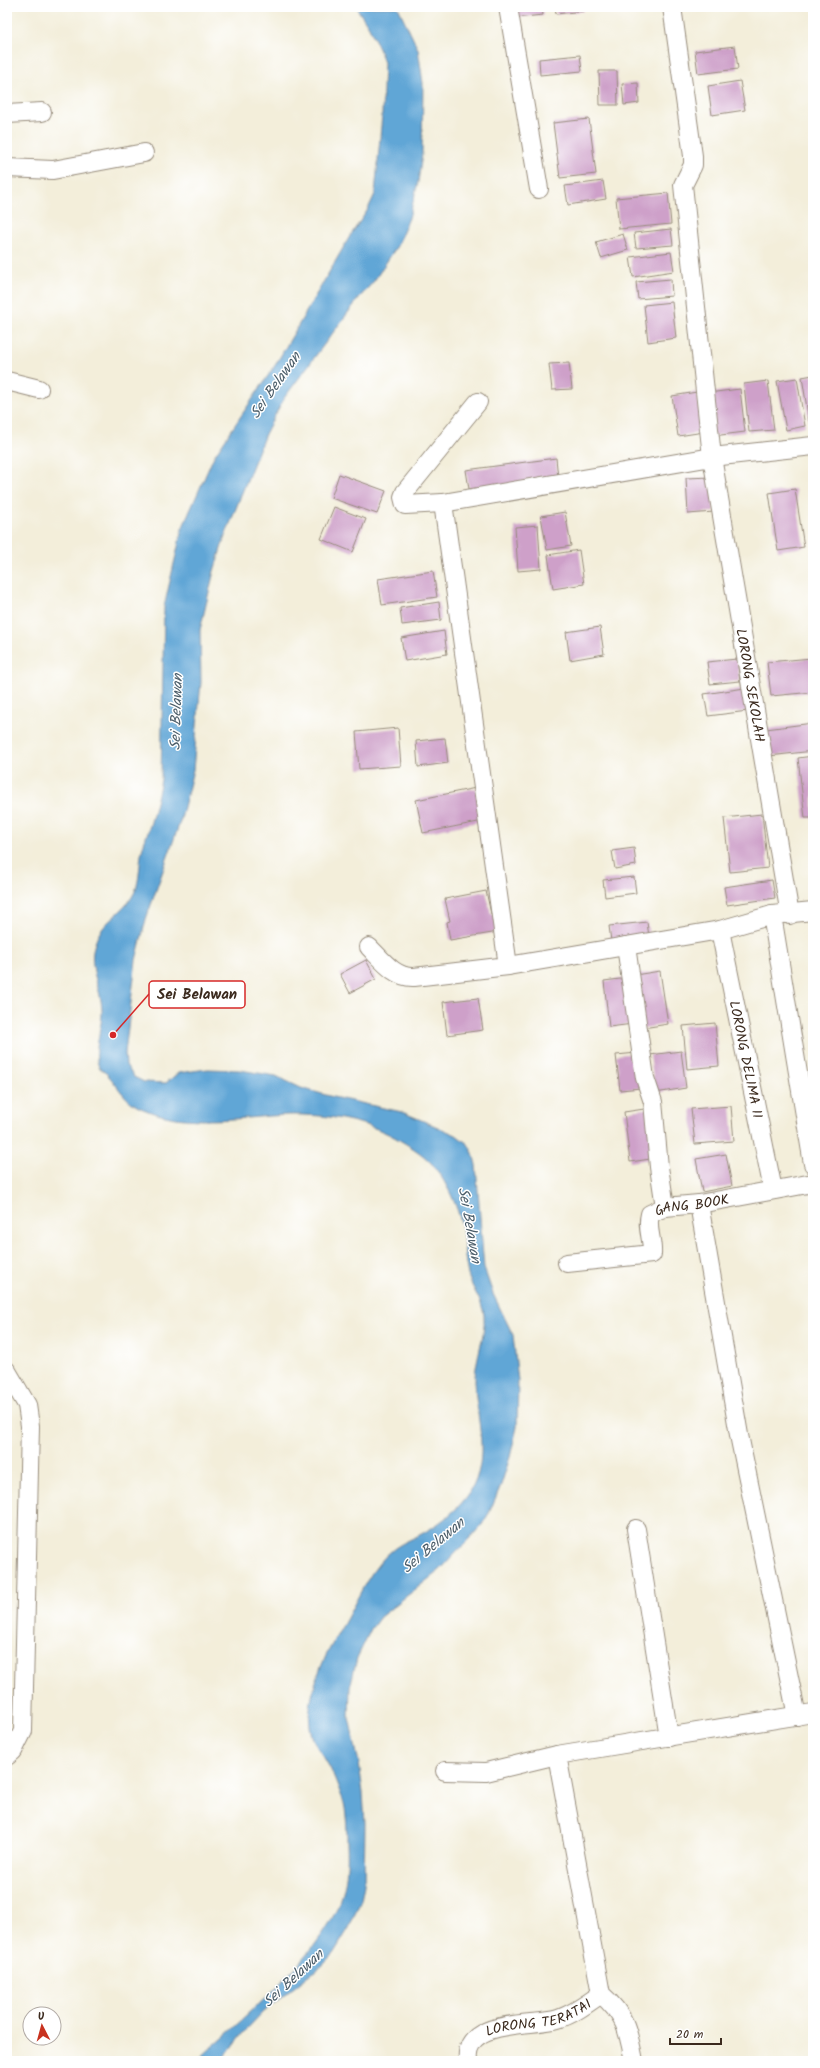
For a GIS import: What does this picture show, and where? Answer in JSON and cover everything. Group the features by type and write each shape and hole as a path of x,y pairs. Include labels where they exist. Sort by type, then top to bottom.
{"street":[{"path":"508,7 539,189"},
{"name":"LORONG SEKOLAH","path":"672,7 693,156 693,165 683,185 712,457 781,915 813,1164"},
{"path":"7,114 42,112"},
{"path":"7,168 53,170 144,153"},
{"path":"7,381 39,389"},
{"path":"478,402 405,492 403,502 408,506 443,502 712,457 813,446"},
{"path":"443,502 508,966"},
{"path":"368,947 393,970 405,977 508,966 720,930 781,915 813,911"},
{"name":"LORONG DELIMA II","path":"720,930 773,1190"},
{"path":"626,946 645,1078 654,1102 665,1207"},
{"name":"GANG BOOK","path":"567,1263 652,1254 651,1234 647,1226 650,1214 665,1207 698,1204 813,1183"},
{"path":"445,1771 486,1772 557,1755 805,1715 739,1435 698,1204"},
{"path":"7,1371 27,1405 30,1426 23,1731 12,1751 7,1756"},
{"path":"636,1529 669,1737"},
{"path":"557,1755 602,1994 617,2009 629,2034 634,2061"},
{"name":"LORONG TERATAI","path":"468,2061 467,2053 471,2041 483,2032 507,2026 558,2019 576,2011 602,1994"}],"water":[{"name":"Sei Belawan","path":"356,7 398,7 418,49 423,83 422,154 418,182 409,218 397,246 374,281 359,298 284,398 265,434 224,539 214,571 200,630 201,682 193,770 181,819 146,919 136,960 125,1053 126,1065 134,1077 144,1082 166,1083 178,1073 207,1069 240,1070 276,1076 301,1088 333,1097 402,1112 456,1135 468,1144 473,1153 476,1165 484,1268 493,1294 513,1335 518,1381 517,1427 510,1457 501,1485 489,1513 481,1526 440,1570 380,1617 371,1629 357,1658 350,1687 349,1718 359,1763 363,1793 365,1824 364,1885 361,1900 349,1928 333,1954 322,1965 263,2012 242,2034 222,2061 197,2061 256,2007 297,1966 329,1924 340,1902 346,1880 346,1817 344,1804 335,1780 328,1764 313,1739 311,1730 310,1705 316,1680 328,1651 373,1571 395,1548 438,1524 461,1504 470,1492 480,1466 481,1438 475,1374 483,1332 484,1315 481,1304 468,1275 462,1225 456,1206 442,1177 431,1163 415,1149 396,1138 371,1127 344,1119 288,1115 196,1120 160,1115 143,1109 131,1102 100,1068 97,1056 102,1010 93,968 93,952 95,943 102,929 128,903 135,892 138,882 141,855 161,780 164,607 182,529 214,456 276,364 350,236 367,211 375,194 382,115 384,63 369,27"}],"building":[{"path":"512,7 542,7 543,15 514,18"},
{"path":"555,7 583,7 584,11 556,14"},
{"path":"735,46 738,69 698,74 695,51"},
{"path":"580,55 582,71 540,75 539,59"},
{"path":"599,71 617,71 618,105 600,105"},
{"path":"740,81 745,110 712,115 708,86"},
{"path":"638,83 639,103 624,105 622,84"},
{"path":"589,119 596,174 560,178 553,123"},
{"path":"603,181 606,199 568,205 565,186"},
{"path":"668,193 671,224 619,229 616,198"},
{"path":"671,229 673,245 636,248 634,233"},
{"path":"623,234 628,250 601,258 596,242"},
{"path":"671,252 674,271 633,277 630,257"},
{"path":"671,279 672,296 638,299 636,282"},
{"path":"672,302 676,338 648,342 644,305"},
{"path":"569,363 572,389 552,390 549,364"},
{"path":"813,375 813,421 809,421 802,377"},
{"path":"797,378 805,426 786,430 777,381"},
{"path":"768,381 774,430 749,432 744,384"},
{"path":"740,389 745,432 713,436 708,393"},
{"path":"697,392 704,432 678,436 672,396"},
{"path":"556,458 558,478 469,489 466,470"},
{"path":"339,474 386,491 377,514 331,498"},
{"path":"712,477 714,512 688,514 686,478"},
{"path":"795,489 804,547 778,551 769,493"},
{"path":"334,507 366,519 353,552 321,539"},
{"path":"565,512 571,546 547,550 541,516"},
{"path":"538,525 541,569 518,571 515,527"},
{"path":"579,550 584,584 553,589 548,555"},
{"path":"433,571 437,597 382,605 378,579"},
{"path":"439,602 441,620 402,625 400,608"},
{"path":"600,627 604,654 570,660 566,632"},
{"path":"444,631 447,654 405,661 401,638"},
{"path":"812,658 813,692 771,696 767,662"},
{"path":"737,659 740,681 710,684 707,662"},
{"path":"745,688 748,711 708,716 704,694"},
{"path":"813,723 813,751 769,756 766,729"},
{"path":"398,728 401,766 359,769 356,732"},
{"path":"445,738 448,763 418,767 416,741"},
{"path":"813,756 813,818 805,818 798,758"},
{"path":"476,788 483,821 423,833 416,800"},
{"path":"762,814 768,868 730,872 724,818"},
{"path":"634,848 636,865 615,869 612,851"},
{"path":"634,877 636,893 605,897 603,880"},
{"path":"772,880 775,898 727,905 724,887"},
{"path":"486,891 491,914 494,914 498,932 450,940 447,922 450,921 445,899"},
{"path":"647,922 649,937 611,941 609,926"},
{"path":"366,960 376,979 350,993 340,974"},
{"path":"660,971 668,1024 643,1028 635,975"},
{"path":"628,978 633,1024 609,1027 604,981"},
{"path":"478,998 483,1030 447,1035 443,1002"},
{"path":"715,1023 719,1066 687,1069 683,1026"},
{"path":"681,1051 686,1088 655,1093 650,1055"},
{"path":"637,1053 641,1088 620,1090 616,1055"},
{"path":"731,1106 734,1141 695,1144 691,1109"},
{"path":"651,1108 657,1158 630,1162 624,1112"},
{"path":"726,1154 732,1186 702,1192 696,1159"}],"place":[{"name":"Sei Belawan","path":"113,1035"}]}
